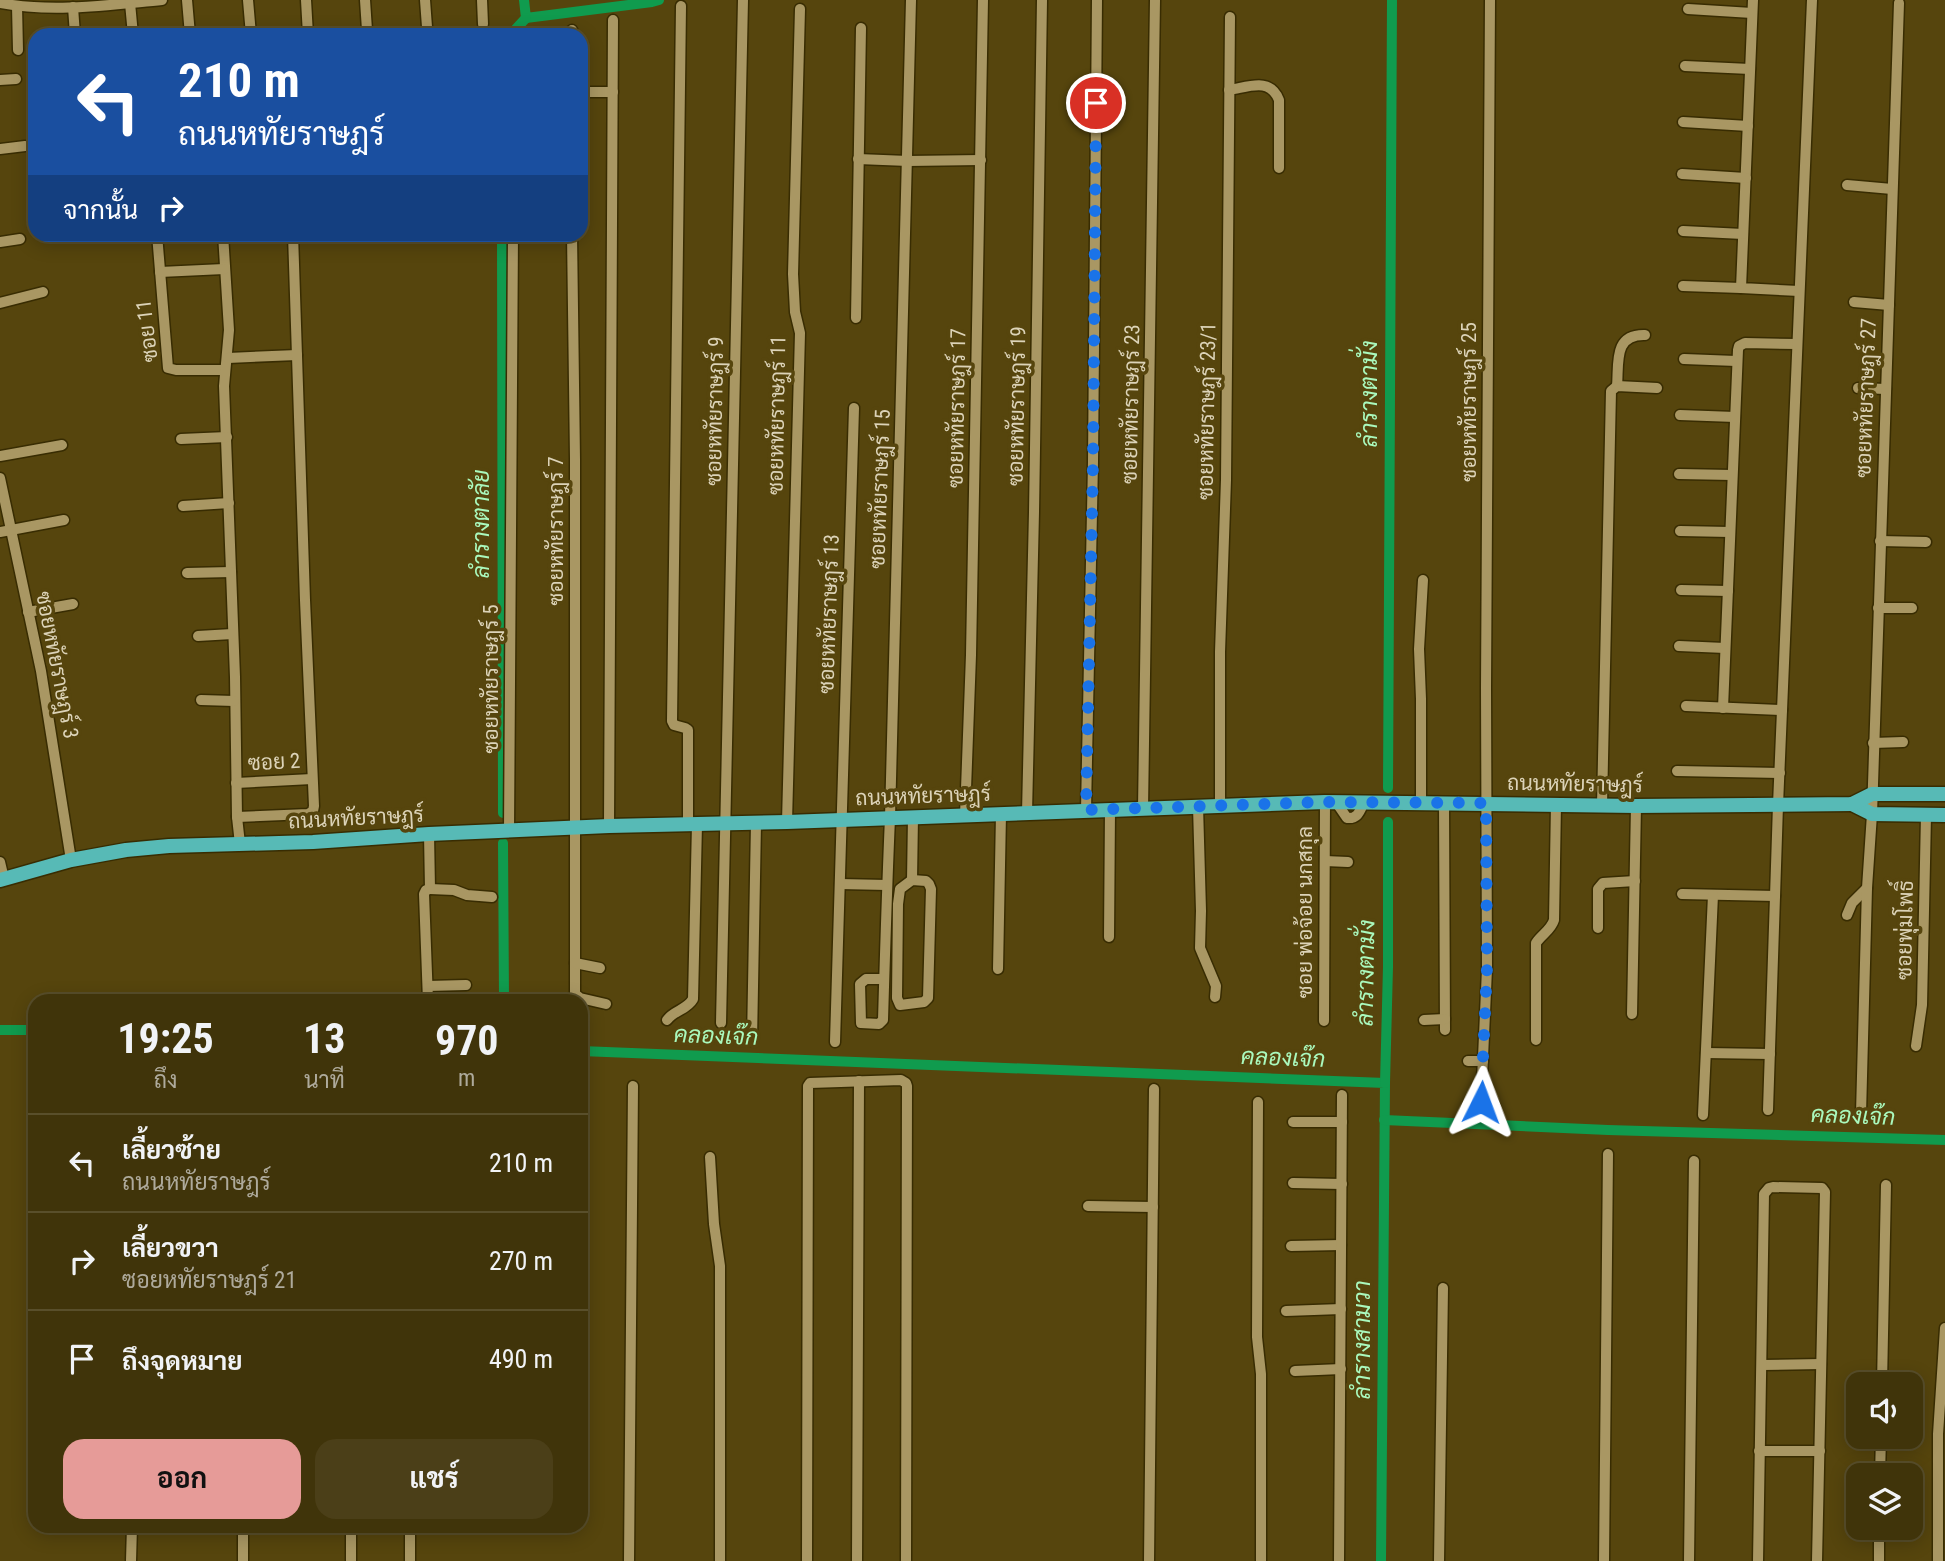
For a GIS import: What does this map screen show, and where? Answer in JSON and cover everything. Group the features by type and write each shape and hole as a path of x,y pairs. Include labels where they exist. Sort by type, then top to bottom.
{"main road":[{"name":"ถนนหทัยราษฎร์","path":"2,880 71,860 126,850 609,826 1331,802 1636,806 1852,804 1872,794 1945,794"},
{"name":"ถนนหทัยราษฎร์","path":"1852,804 1872,814 1945,815"}],"street":[{"path":"0,3 73,8 162,0"},
{"path":"187,0 189,28"},
{"path":"248,0 250,28"},
{"path":"306,0 308,28"},
{"path":"365,0 367,28"},
{"path":"425,0 427,27"},
{"path":"482,0 483,23"},
{"name":"ซอยหทัยราษฎร์ 9","path":"721,1023 743,0"},
{"name":"ซอยหทัยราษฎร์ 15","path":"884,979 911,0"},
{"name":"ซอยหทัยราษฎร์ 17","path":"965,816 971,641 983,0"},
{"name":"ซอยหทัยราษฎร์ 19","path":"1027,813 1042,0"},
{"path":"1086,810 1093,462 1097,0"},
{"name":"ซอยหทัยราษฎร์ 23","path":"1143,808 1155,0"},
{"name":"ซอยหทัยราษฎร์ 25","path":"1481,1102 1487,968 1490,0"},
{"path":"1741,288 1753,0"},
{"path":"1768,1110 1812,0"},
{"path":"130,3 132,28"},
{"name":"ซอยหทัยราษฎร์ 27","path":"1861,1114 1899,3"},
{"path":"17,6 18,50"},
{"path":"667,1020 672,1014 689,1006 693,999 692,824 688,730 674,725 672,721 681,6"},
{"path":"73,8 74,28"},
{"name":"ซอยหทัยราษฎร์ 11","path":"787,822 800,332 795,312 793,274 800,9"},
{"path":"1688,9 1752,13"},
{"name":"ซอยหทัยราษฎร์ 23/1","path":"1220,806 1220,652 1229,283 1230,17"},
{"path":"609,826 613,20"},
{"path":"856,318 860,28"},
{"path":"1685,66 1750,69"},
{"path":"0,80 16,79"},
{"path":"1229,90 1265,85 1276,92 1279,100 1279,168"},
{"path":"588,92 613,92"},
{"path":"1683,122 1748,126"},
{"path":"0,149 25,146"},
{"path":"858,159 981,160"},
{"path":"1682,174 1745,178"},
{"path":"1847,185 1892,189"},
{"path":"1683,231 1743,234"},
{"path":"0,242 20,239"},
{"name":"ซอย 11","path":"158,242 168,368 176,370 226,364"},
{"path":"223,242 229,330 226,364 227,438 237,817 240,844"},
{"path":"237,817 308,814 313,811 314,806 293,242"},
{"name":"ซอยหทัยราษฎร์ 5","path":"509,831 513,242"},
{"name":"ซอยหทัยราษฎร์ 7","path":"572,242 575,446 575,994"},
{"path":"160,272 224,269"},
{"path":"1683,286 1799,291"},
{"path":"0,303 43,292"},
{"path":"1854,302 1889,305"},
{"path":"1618,386 1620,348 1625,340 1636,334 1645,335"},
{"path":"1723,708 1736,361 1739,346 1745,343 1797,344"},
{"path":"226,364 297,355"},
{"path":"1684,359 1736,361"},
{"path":"1602,805 1611,391 1618,386 1657,388"},
{"path":"1858,388 1886,389"},
{"name":"ซอยหทัยราษฎร์ 13","path":"835,1042 854,408"},
{"path":"1680,415 1735,416"},
{"path":"181,439 227,438"},
{"path":"0,456 62,444"},
{"path":"1679,474 1732,475"},
{"name":"ซอยหทัยราษฎร์ 3","path":"0,478 5,531 28,612 41,671 71,860"},
{"path":"183,506 229,503"},
{"path":"5,531 64,520"},
{"path":"1680,531 1730,532"},
{"path":"1880,541 1926,542"},
{"path":"187,573 231,572"},
{"path":"1421,803 1419,649 1423,580"},
{"path":"1681,590 1728,591"},
{"path":"28,612 73,604"},
{"path":"1878,608 1912,608"},
{"path":"198,636 232,634"},
{"path":"1679,646 1726,648"},
{"path":"201,700 234,701"},
{"path":"1686,706 1782,710"},
{"path":"1873,743 1903,742"},
{"path":"1677,771 1780,772"},
{"name":"ซอย 2","path":"236,783 312,779"},
{"name":"ซอย พ่อจ้อย นกสกุล","path":"1324,1021 1325,861 1331,802"},
{"path":"1424,1020 1445,1025 1444,803"},
{"path":"1536,1040 1536,943 1552,926 1554,920 1556,804"},
{"path":"1198,806 1200,948 1216,986 1215,997"},
{"path":"1632,1014 1636,806"},
{"path":"1109,937 1110,810"},
{"path":"998,969 1001,814"},
{"name":"ซอยพุ่มโพธิ์","path":"1916,1046 1922,1005 1926,815"},
{"path":"912,880 913,817"},
{"path":"752,1041 756,823"},
{"path":"429,834 430,889"},
{"path":"1325,861 1348,862"},
{"path":"0,862 2,880"},
{"path":"912,880 926,881 931,889 929,998 925,1002 900,1005 897,998 898,904 900,889 912,880"},
{"path":"1598,928 1600,885 1635,881"},
{"path":"840,884 887,885"},
{"path":"1847,915 1852,902 1867,888"},
{"path":"428,994 426,890 454,890 467,895 492,897"},
{"path":"1682,894 1775,896"},
{"path":"1703,1115 1713,895"},
{"path":"575,963 600,968"},
{"path":"428,986 466,985"},
{"name":"ซอยหทัยราษฎร์ 7","path":"588,1000 606,1004"},
{"path":"1706,1053 1770,1054"},
{"path":"1468,1061 1483,1061"},
{"path":"807,1561 808,1086 810,1083 901,1080 907,1087 906,1561"},
{"path":"857,1561 859,1081"},
{"path":"629,1561 633,1086"},
{"path":"1149,1561 1154,1089"},
{"path":"1339,1561 1342,1095"},
{"path":"1258,1102 1257,1337 1261,1374 1261,1561"},
{"path":"1293,1122 1342,1122"},
{"path":"1604,1561 1608,1154"},
{"path":"710,1157 714,1224 720,1266 720,1561"},
{"path":"1689,1561 1694,1161"},
{"path":"1293,1183 1342,1184"},
{"path":"1882,1372 1886,1185"},
{"path":"1758,1561 1764,1194 1773,1187 1822,1188 1825,1192 1817,1561"},
{"path":"1088,1206 1153,1207"},
{"path":"1292,1246 1341,1245"},
{"path":"1439,1561 1443,1288"},
{"path":"1286,1311 1341,1309"},
{"path":"1938,1561 1938,1434 1945,1328"},
{"path":"1762,1365 1821,1364"},
{"path":"1295,1371 1341,1369"},
{"path":"1759,1451 1820,1451"},
{"path":"131,1561 132,1533"},
{"path":"243,1533 243,1561"},
{"path":"351,1533 351,1561"},
{"path":"410,1533 410,1561"},
{"path":"1879,1540 1879,1561"}],"waterway":[{"path":"524,0 526,18 659,0"},
{"name":"ลำรางตามั่ง","path":"1388,788 1392,0"},
{"name":"ลำรางตาลัย","path":"517,28 526,18"},
{"name":"ลำรางตาลัย","path":"502,242 503,813"},
{"name":"ลำรางตามั่ง","path":"1385,1083 1388,822"},
{"name":"ลำรางตาลัย","path":"503,843 504,994"},
{"name":"คลองเจ๊ก","path":"0,1030 28,1030"},
{"name":"คลองเจ๊ก","path":"588,1051 1385,1083 1381,1561"},
{"name":"คลองเจ๊ก","path":"1384,1120 1945,1140"}],"route":[{"path":"1096,103 1086,810 1325,802 1486,803 1487,968 1481,1102"}],"water label":[{"name":"ลำรางสามวา","path":"1362,1340"}]}
